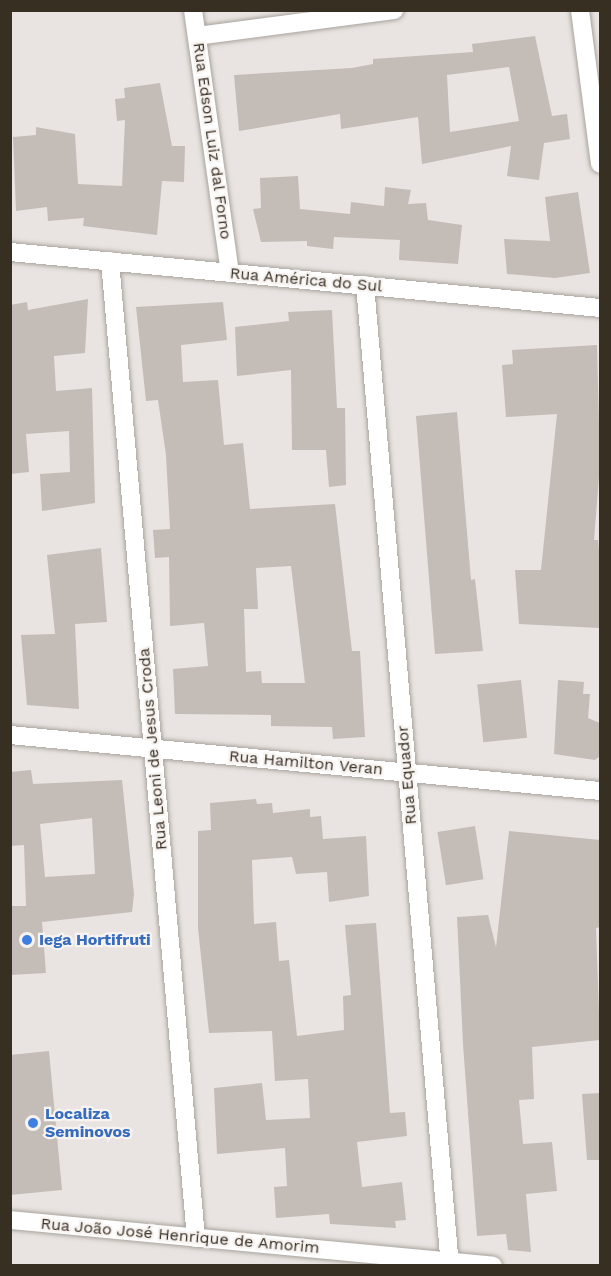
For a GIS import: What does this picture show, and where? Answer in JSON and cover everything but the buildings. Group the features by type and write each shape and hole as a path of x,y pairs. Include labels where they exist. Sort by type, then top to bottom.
{"street":[{"name":"Rua Edson Luiz dal Forno","path":"193,10 230,273"},
{"path":"197,36 394,10"},
{"path":"580,10 600,164"},
{"name":"Rua América do Sul","path":"10,252 600,308"},
{"name":"Rua Leoni de Jesus Croda","path":"110,261 196,1238"},
{"name":"Rua Equador","path":"364,285 450,1263"},
{"name":"Rua Hamilton Veran","path":"10,735 600,791"},
{"name":"Rua João José Henrique de Amorim","path":"10,1220 493,1266"}],"place":[{"name":"Iega Hortifruti","path":"27,940"},
{"name":"Localiza Seminovos","path":"33,1123"}]}
